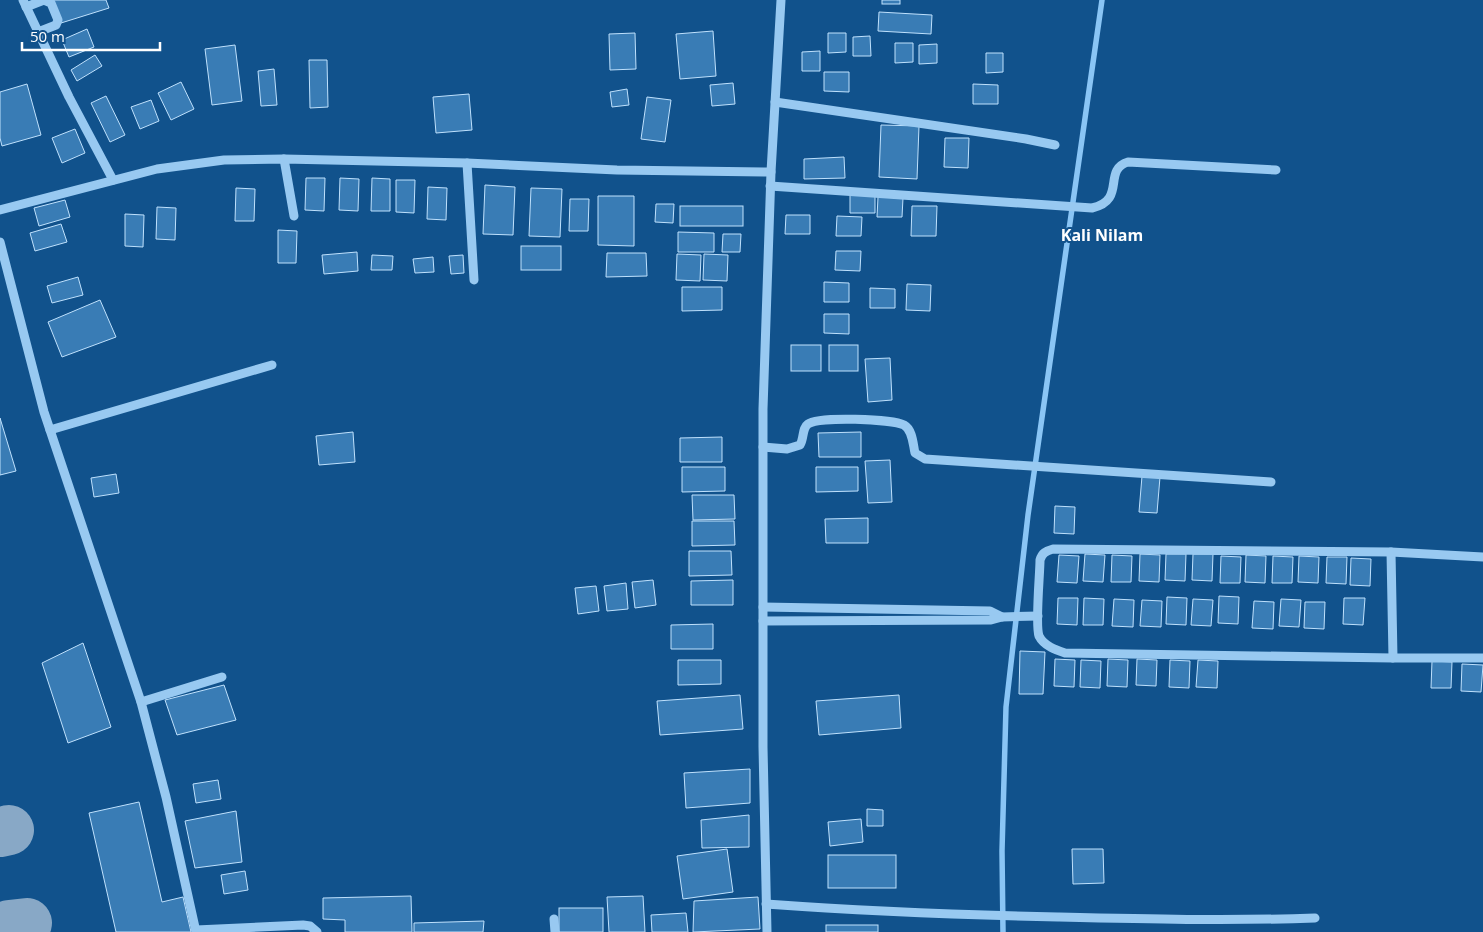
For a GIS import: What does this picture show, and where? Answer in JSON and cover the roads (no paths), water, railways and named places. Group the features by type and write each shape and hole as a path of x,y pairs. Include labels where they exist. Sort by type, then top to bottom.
{"street":[{"path":"38,32 58,23 51,3 44,0 24,3 69,97 113,180"},
{"path":"767,932 763,447 770,186 781,0"},
{"path":"775,102 1026,139 1055,145"},
{"path":"0,210 157,169 224,160 284,159 467,163 617,170 771,172"},
{"path":"284,159 294,216"},
{"path":"770,186 1092,208 1103,205 1111,195 1116,170 1120,164 1128,162 1276,170"},
{"path":"467,163 474,280"},
{"path":"0,242 19,321 50,430 140,702 166,797 196,931 303,925 310,926 317,932"},
{"path":"50,430 272,365"},
{"path":"763,447 787,449 800,445 803,441 805,427 816,420 875,420 906,426 910,431 914,453 925,459 1271,482"},
{"path":"1483,557 1391,552 1053,549 1047,550 1040,560 1038,616 1039,636 1051,648 1065,653 1483,658"},
{"path":"1391,552 1392,658"},
{"path":"763,606 990,611 1002,617"},
{"path":"908,610 908,621"},
{"path":"763,621 991,620 1002,617 1038,616"},
{"path":"140,702 222,677"},
{"path":"766,904 845,910 1077,918 1235,921 1315,918"},
{"path":"554,919 555,932"}],"waterway":[{"path":"1003,932 1002,851 1006,707 1028,515 1102,0"}],"district":[{"name":"Kali Nilam","path":"1102,235"}]}
